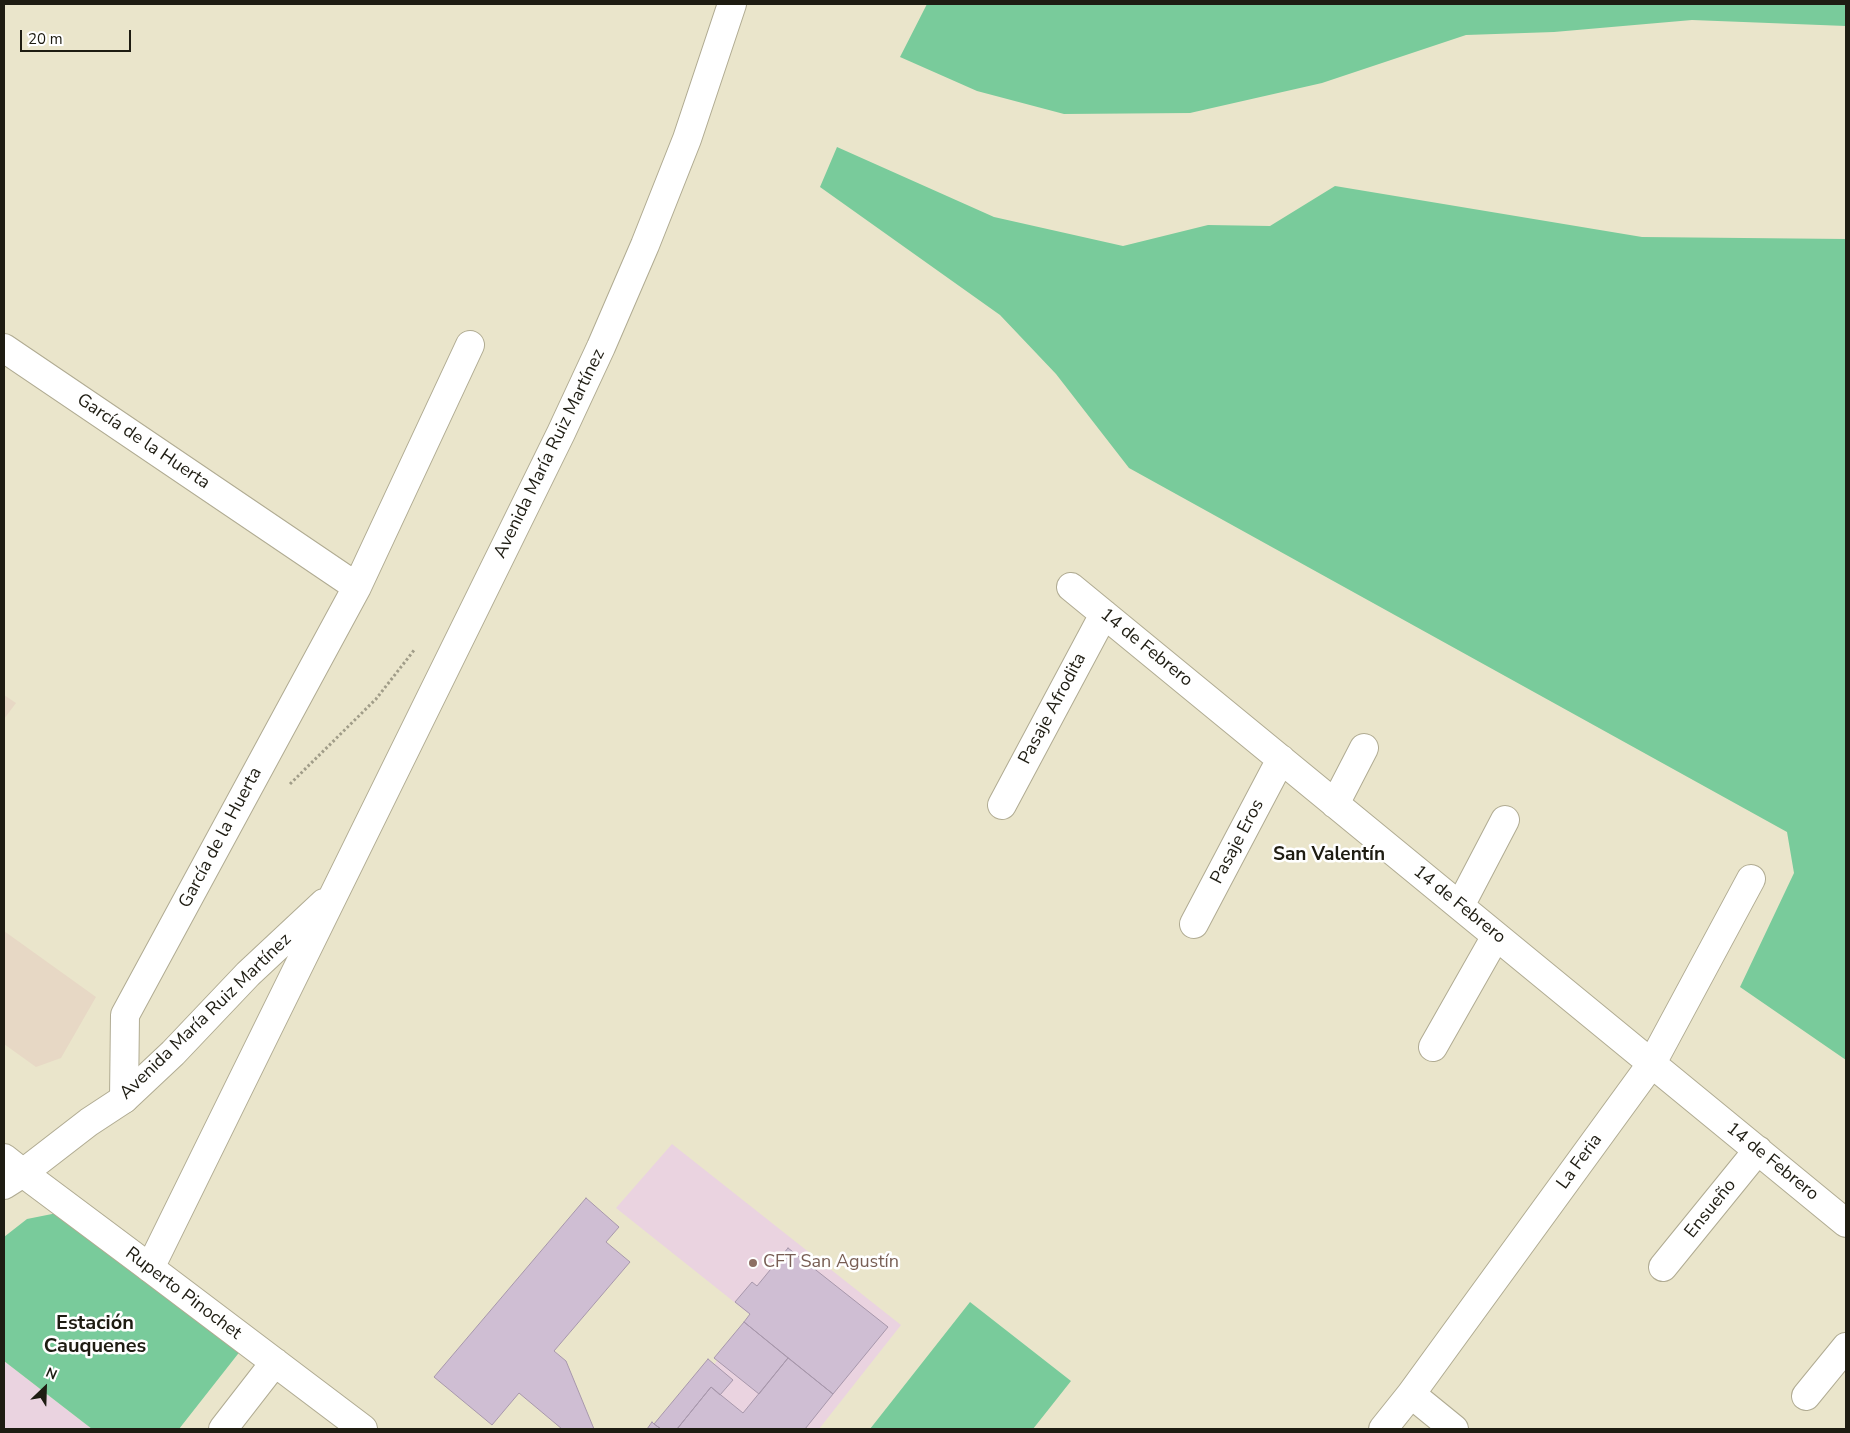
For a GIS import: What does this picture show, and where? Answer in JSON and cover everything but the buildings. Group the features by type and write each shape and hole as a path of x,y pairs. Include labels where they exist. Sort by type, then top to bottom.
{"street":[{"name":"Avenida María Ruiz Martínez","path":"150,1268 602,347 687,139 732,4"},
{"name":"García de la Huerta","path":"124,1099 125,1015 357,587 470,345"},
{"name":"García de la Huerta","path":"4,348 357,587"},
{"name":"14 de Febrero","path":"1071,587 1846,1223"},
{"name":"Pasaje Afrodita","path":"1002,805 1104,614"},
{"path":"1335,804 1364,748"},
{"name":"Pasaje Eros","path":"1194,924 1281,759"},
{"path":"1460,906 1505,820"},
{"name":"La Feria","path":"1383,1429 1411,1394 1652,1063 1751,879"},
{"name":"Avenida María Ruiz Martínez","path":"10,1172 124,1099 173,1053 248,974 336,891"},
{"path":"1433,1048 1496,936"},
{"name":"Ensueño","path":"1663,1267 1758,1150"},
{"name":"Ruperto Pinochet","path":"10,1172 150,1268 363,1429"},
{"path":"1806,1396 1846,1347"},
{"path":"223,1429 275,1362"},
{"path":"1411,1394 1454,1429"}],"path":[{"path":"286,788 376,699 419,644"}],"shaded area":[{"path":"4,695 16,703 4,719"},
{"path":"4,931 96,997 61,1058 36,1067 4,1044"},
{"name":"CFT San Agustín","path":"672,1144 901,1325 819,1429 661,1429 753,1317 616,1208"},
{"path":"4,1361 92,1429 4,1429"}],"green space":[{"path":"927,4 1846,4 1846,26 1692,20 1554,32 1466,35 1322,83 1190,113 1064,114 977,91 900,57"},
{"path":"837,147 994,217 1123,246 1208,225 1270,226 1335,186 1642,237 1846,239 1846,1060 1740,987 1794,873 1787,832 1129,468 1056,374 1000,315 820,187"},
{"path":"62,1212 245,1345 179,1429 92,1429 4,1361 4,1237 27,1219"},
{"path":"970,1302 1071,1381 1033,1429 870,1429"}],"place":[{"name":"CFT San Agustín","path":"753,1263"}],"district":[{"name":"San Valentín","path":"1329,855"},
{"name":"Estación Cauquenes","path":"95,1336"}]}
